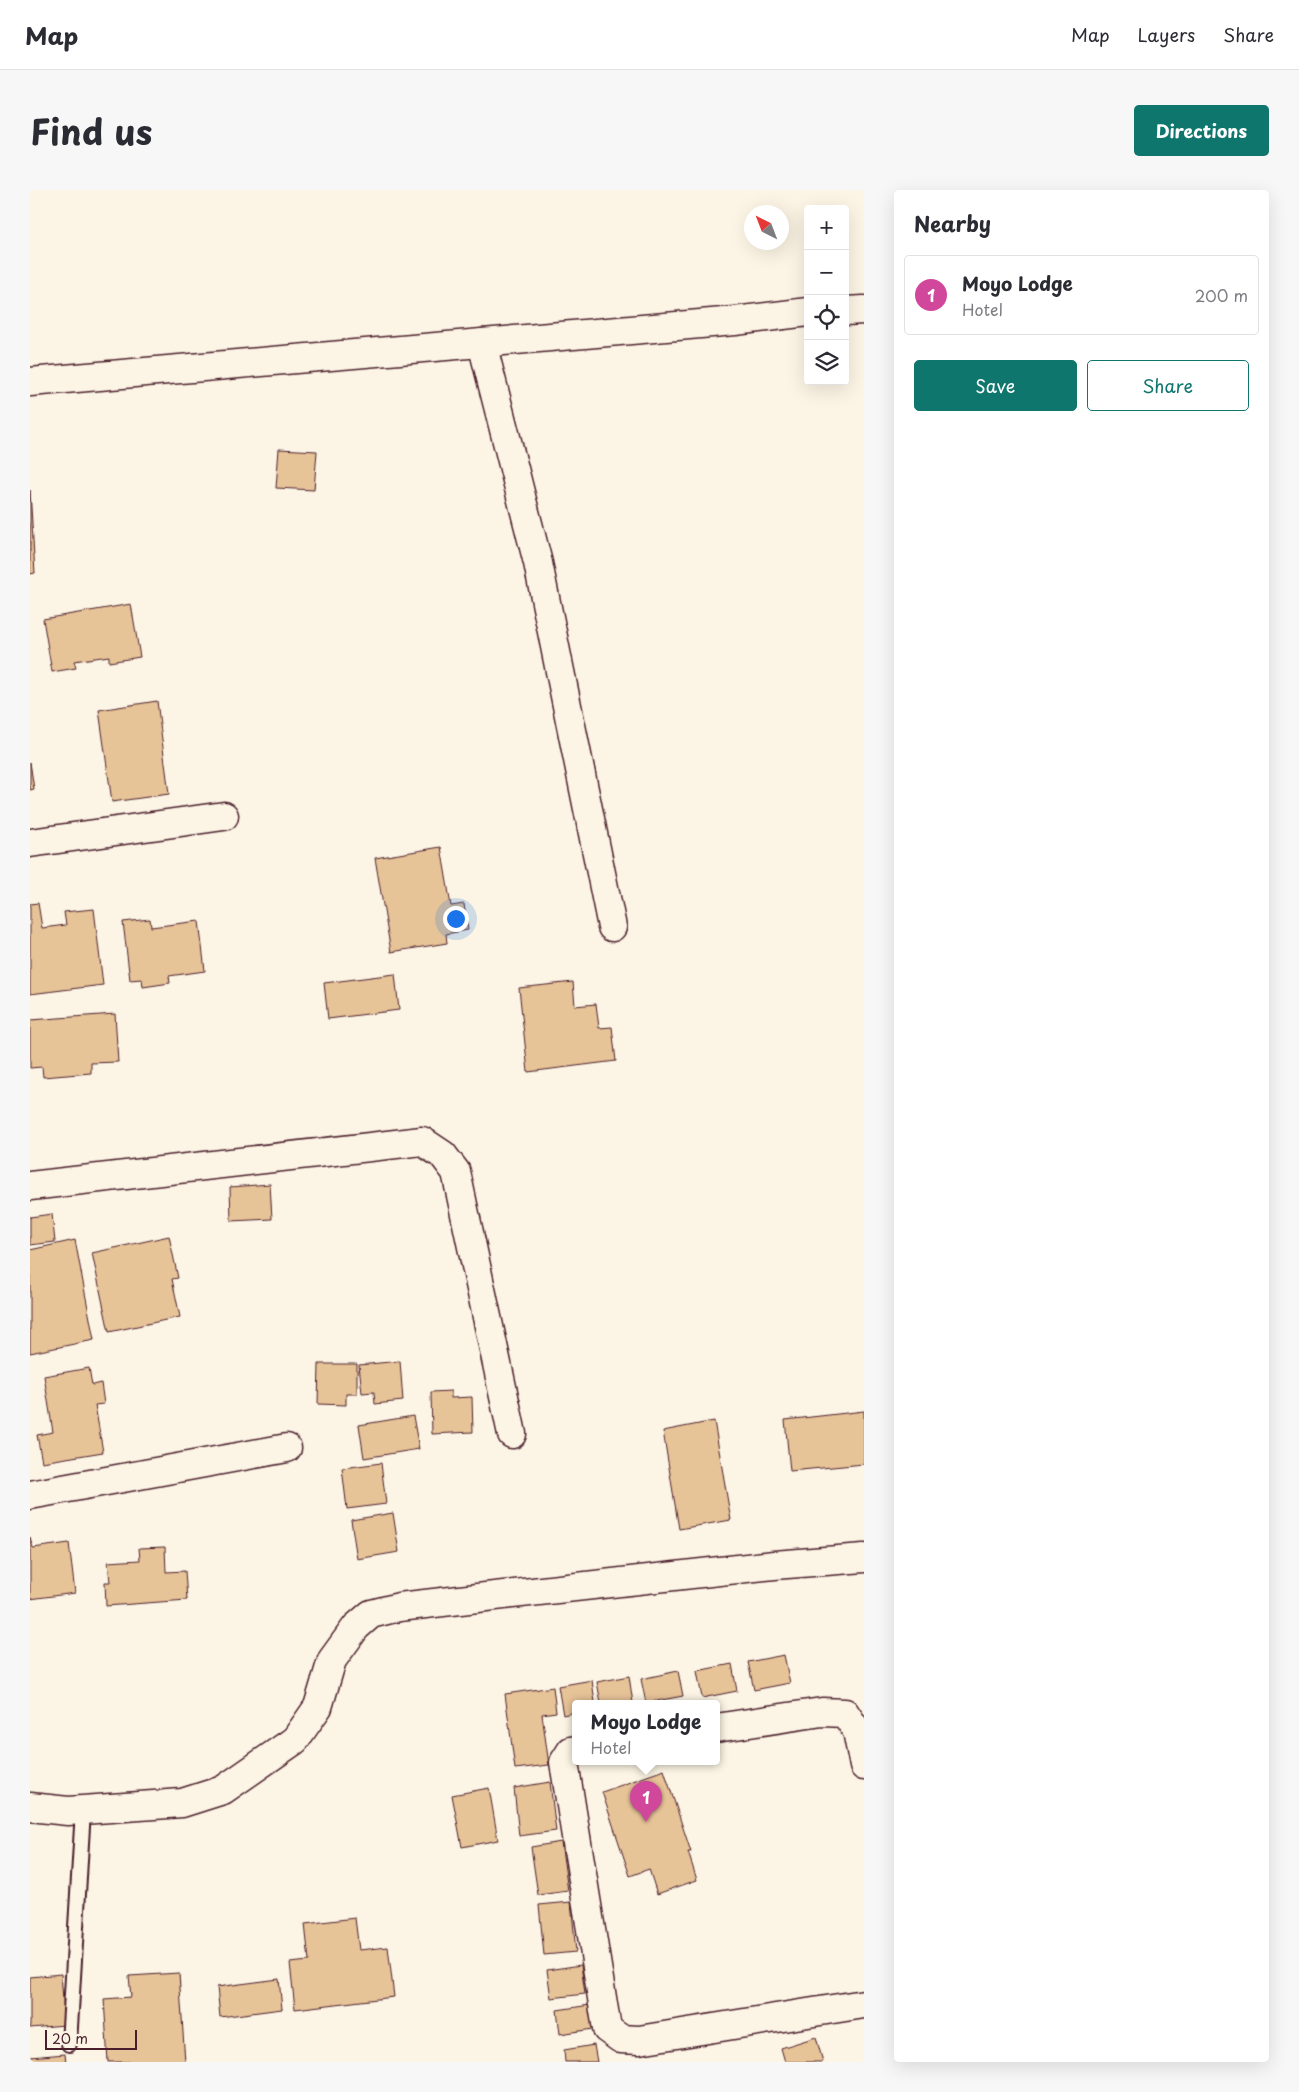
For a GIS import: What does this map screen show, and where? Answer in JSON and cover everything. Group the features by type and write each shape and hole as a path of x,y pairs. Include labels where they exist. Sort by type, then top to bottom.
{"street":[{"path":"849,311 864,310"},
{"path":"30,382 735,321 804,312"},
{"path":"482,343 538,563 612,927"},
{"path":"30,843 224,816"},
{"path":"30,1186 422,1141 443,1155 456,1172 512,1434"},
{"path":"30,1495 287,1448"},
{"path":"30,1807 83,1810 182,1803 223,1790 295,1740 318,1707 332,1660 356,1627 371,1614 399,1607 476,1598 774,1565 864,1558"},
{"path":"720,1727 822,1712 845,1713 856,1731 864,1766"},
{"path":"572,1751 564,1762 607,2029 621,2039 640,2040 864,2004"}],"lane":[{"path":"69,2044 83,1810"}],"building":[{"path":"279,449 317,451 314,490 276,488"},
{"path":"30,490 35,573 30,574"},
{"path":"131,604 140,657 109,662 109,656 74,661 76,668 52,672 43,619"},
{"path":"157,701 169,794 112,802 99,710"},
{"path":"30,762 34,789 30,790"},
{"path":"441,847 451,906 464,904 468,930 446,934 447,943 391,952 375,858"},
{"path":"38,903 42,928 66,925 64,912 94,909 103,985 30,994 30,904"},
{"path":"150,919 151,927 199,921 205,971 169,976 170,983 143,987 142,979 130,980 123,922"},
{"path":"395,974 399,1010 328,1019 324,983"},
{"path":"573,982 575,1006 596,1004 599,1028 612,1027 616,1061 528,1072 519,988"},
{"path":"115,1014 118,1062 91,1063 91,1073 43,1077 42,1067 30,1068 30,1020"},
{"path":"270,1184 272,1219 231,1221 230,1187"},
{"path":"52,1214 55,1242 30,1245 30,1217"},
{"path":"169,1236 178,1278 172,1279 180,1317 109,1332 92,1253"},
{"path":"75,1240 94,1340 30,1353 30,1250"},
{"path":"400,1361 403,1401 375,1404 374,1392 362,1393 359,1365"},
{"path":"319,1364 357,1364 357,1394 346,1394 346,1405 318,1404"},
{"path":"89,1368 92,1385 101,1383 104,1404 95,1405 103,1452 42,1462 37,1435 53,1432 44,1376"},
{"path":"451,1391 451,1398 472,1397 473,1432 432,1434 431,1392"},
{"path":"864,1411 864,1464 790,1471 785,1420"},
{"path":"413,1416 419,1449 364,1458 359,1425"},
{"path":"714,1421 731,1520 679,1529 663,1431"},
{"path":"381,1463 386,1504 347,1509 342,1468"},
{"path":"393,1513 399,1552 357,1559 351,1520"},
{"path":"30,1537 33,1548 69,1543 75,1593 30,1599"},
{"path":"165,1547 166,1572 185,1571 187,1600 106,1606 105,1582 110,1582 108,1562 140,1560 139,1548"},
{"path":"784,1655 790,1683 754,1690 748,1662"},
{"path":"732,1664 737,1691 702,1698 697,1671"},
{"path":"678,1671 683,1696 662,1700 645,1700 641,1679"},
{"path":"629,1676 633,1700 600,1700 597,1682"},
{"path":"592,1680 595,1700 572,1700 572,1713 563,1715 558,1686"},
{"path":"553,1687 556,1712 542,1714 549,1765 515,1769 505,1694"},
{"path":"664,1770 691,1852 688,1852 697,1880 657,1894 649,1869 630,1876 602,1792"},
{"path":"550,1782 556,1831 519,1836 514,1788"},
{"path":"489,1788 498,1840 462,1847 452,1795"},
{"path":"561,1842 568,1891 538,1895 531,1847"},
{"path":"571,1902 576,1952 544,1955 539,1905"},
{"path":"355,1918 359,1950 388,1947 394,1997 295,2009 290,1963 309,1961 305,1924"},
{"path":"581,1965 585,1994 551,1998 547,1970"},
{"path":"179,1973 185,2062 108,2062 104,1999 131,1997 129,1976"},
{"path":"61,1974 65,2025 30,2028 30,1977"},
{"path":"279,1979 282,2009 220,2017 217,1987"},
{"path":"590,2005 593,2029 560,2034 557,2010"},
{"path":"816,2037 823,2062 785,2062 781,2048"},
{"path":"594,2045 597,2062 565,2062 564,2050"},
{"path":"65,2054 66,2062 30,2062 30,2057"}],"place":[{"name":"Moyo Lodge","path":"646,1822"}]}
